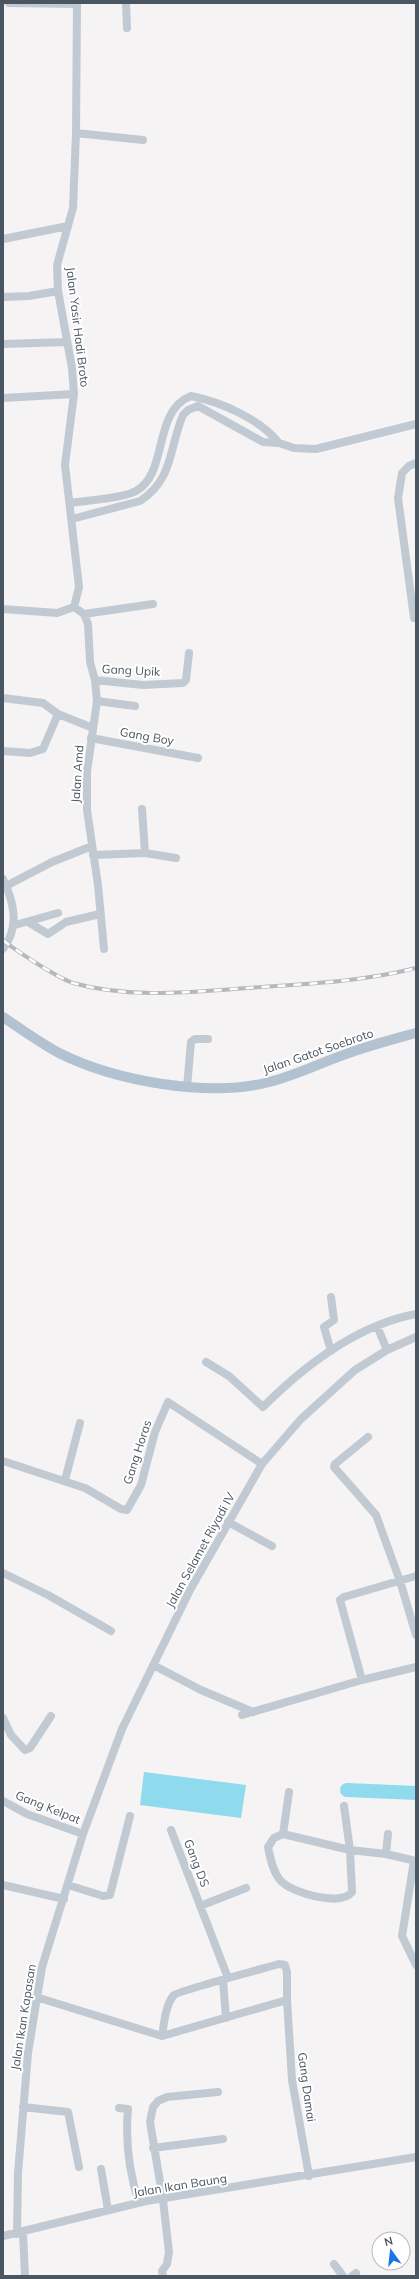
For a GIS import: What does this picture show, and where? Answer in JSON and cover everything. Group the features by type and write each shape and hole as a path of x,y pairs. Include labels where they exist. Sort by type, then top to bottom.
{"main road":[{"name":"Jalan Gatot Soebroto","path":"3,1017 58,1052 81,1063 106,1072 187,1087 222,1089 269,1082 349,1053 416,1033"}],"street":[{"path":"9,3 77,4"},
{"path":"126,3 127,28"},
{"name":"Jalan Yasir Hadi Broto","path":"74,607 79,587 65,464 74,394 58,290 57,264 73,208 76,133 77,4"},
{"path":"76,133 143,140"},
{"path":"3,239 68,226"},
{"path":"3,297 29,296 58,290"},
{"path":"3,344 67,342"},
{"path":"3,398 74,394"},
{"path":"70,503 136,491 145,485 153,469 168,418 182,399 191,396 202,398 233,411 270,432 279,443"},
{"path":"72,519 140,501 149,495 162,480 169,463 182,415 188,410 198,406 202,398"},
{"path":"198,406 263,442 279,443 294,448 316,449 416,424"},
{"path":"414,618 398,498 402,473 409,466 416,463"},
{"path":"136,491 140,501"},
{"path":"3,609 57,613 74,607 84,614 153,604"},
{"name":"Jalan Amd","path":"84,614 88,624 90,662 95,680 97,701 87,772 87,810 104,949"},
{"name":"Gang Upik","path":"95,680 143,685 183,683 186,680 188,653"},
{"path":"3,698 43,703 58,714 93,728"},
{"path":"97,701 135,706"},
{"path":"3,752 30,753 43,749 58,714"},
{"name":"Gang Boy","path":"91,738 198,758"},
{"path":"142,809 145,853"},
{"path":"3,949 15,925 14,915 5,883 92,846"},
{"path":"93,855 145,853 176,858"},
{"path":"15,925 58,913"},
{"path":"28,922 48,934 66,922 100,914"},
{"path":"187,1087 191,1042 195,1039 208,1039"},
{"path":"331,1297 334,1320 324,1327 331,1351"},
{"path":"206,1362 229,1376 264,1407 287,1384 331,1351 377,1326 416,1314"},
{"path":"377,1326 387,1350"},
{"name":"Jalan Selamet Riyadi IV","path":"83,1834 122,1729 190,1590 262,1464 301,1419 355,1370 387,1350 416,1337"},
{"name":"Gang Horas","path":"3,1461 65,1480 85,1488 121,1509 127,1510 141,1485 155,1432 168,1402 262,1464"},
{"path":"65,1480 80,1423"},
{"path":"368,1437 335,1464 334,1467 376,1515 400,1581 416,1635"},
{"path":"228,1522 272,1546"},
{"path":"3,1573 48,1595 111,1631"},
{"path":"362,1680 340,1600 344,1597 416,1576"},
{"path":"153,1665 201,1690 253,1712"},
{"path":"242,1715 416,1666"},
{"path":"3,1718 11,1735 25,1750 30,1748 51,1716"},
{"path":"283,1834 290,1792"},
{"name":"Gang Kelpat","path":"3,1801 27,1814 83,1834"},
{"path":"344,1806 350,1850 352,1892 342,1898 318,1897 288,1887 279,1879 268,1847 274,1838 283,1834 350,1850 386,1854 415,1861 402,1936 416,1965"},
{"path":"68,1885 103,1896 110,1895 130,1816"},
{"name":"Gang DS","path":"171,1830 226,1979 226,2018"},
{"name":"Jalan Ikan Kapasan","path":"25,2276 20,2233 18,2173 28,2053 42,1967 83,1834"},
{"path":"386,1854 388,1834"},
{"path":"3,1885 64,1899"},
{"name":"Gang DS","path":"200,1906 246,1888"},
{"path":"36,1997 162,2036 286,2000 287,1972 282,1964 179,1991 170,2000 162,2036"},
{"name":"Gang Damai","path":"286,2000 292,2080 309,2176"},
{"path":"163,2276 162,2271 167,2264 169,2252 163,2200 153,2148 150,2122 155,2104 167,2097 218,2092"},
{"path":"23,2108 68,2112 79,2167"},
{"path":"119,2108 128,2109 126,2142 131,2176 139,2203"},
{"path":"153,2148 223,2139"},
{"name":"Jalan Ikan Baung","path":"3,2236 139,2203 309,2176 362,2165 416,2157"},
{"path":"101,2169 108,2210"},
{"path":"334,2264 343,2276"}],"water":[{"path":"144,1772 246,1785 241,1818 140,1805"}],"waterway":[{"path":"347,1790 416,1793"}],"railway":[{"path":"3,940 37,964 73,983 95,988 138,993 204,991 332,982 395,973 416,968"}]}
